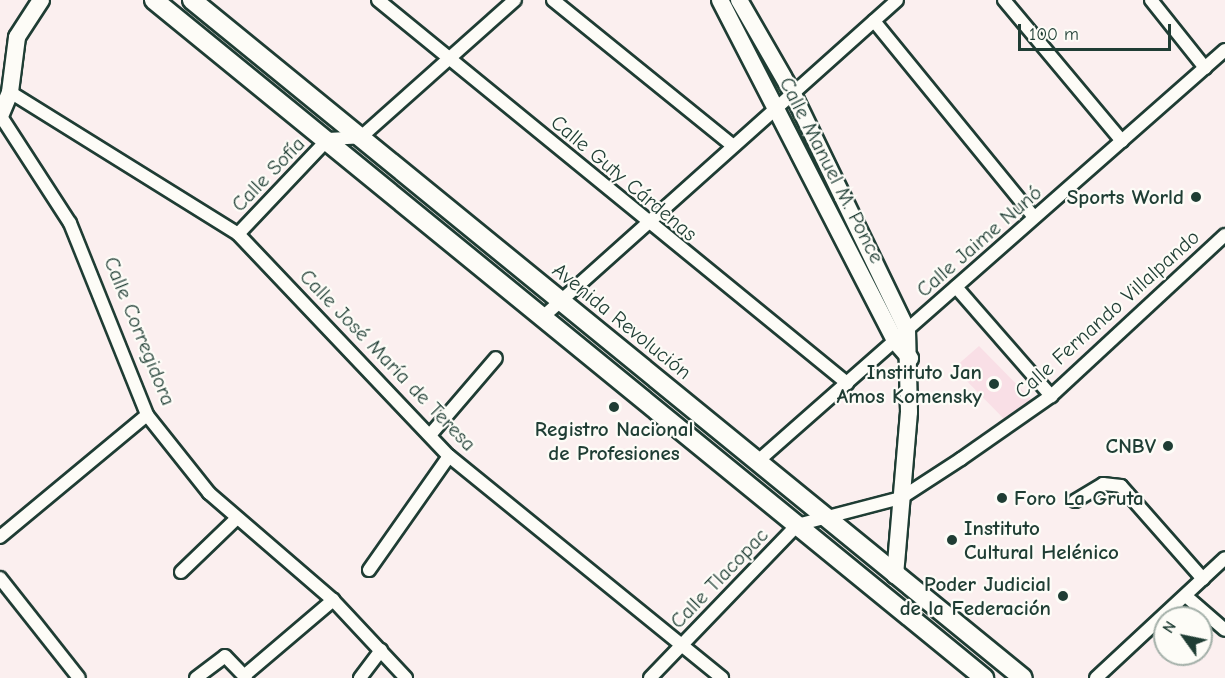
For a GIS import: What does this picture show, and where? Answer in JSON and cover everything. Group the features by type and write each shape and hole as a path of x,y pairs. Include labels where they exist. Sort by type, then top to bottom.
{"main road":[{"name":"Avenida Revolución","path":"154,0 546,315 984,678"},
{"name":"Avenida Revolución","path":"192,0 1023,678"},
{"path":"945,645 960,627"}],"street":[{"name":"Calle Corregidora","path":"41,0 18,37 15,64 3,87 0,115 70,223 147,415 236,519 333,600 406,678"},
{"name":"Calle Guty Cárdenas","path":"378,0 646,222 847,383"},
{"path":"361,137 515,0"},
{"path":"553,0 732,145"},
{"name":"Calle Manuel M. Ponce","path":"720,0 775,108 901,335"},
{"name":"Calle Manuel M. Ponce","path":"739,0 792,92 910,358 895,575"},
{"path":"546,315 646,222 897,0"},
{"path":"1004,0 1122,141"},
{"path":"1151,0 1205,68"},
{"path":"874,21 1034,218"},
{"name":"Calle Jaime Nunó","path":"758,461 1225,50"},
{"name":"Calle José María de Teresa","path":"3,87 238,234 450,456 722,678"},
{"name":"Calle Sofía","path":"238,234 328,139 361,137"},
{"name":"Calle Fernando Villalpando","path":"824,517 901,498 1051,396 1225,235"},
{"path":"956,287 1051,396"},
{"path":"430,435 496,358"},
{"path":"0,537 147,415"},
{"path":"369,570 450,456"},
{"path":"1075,501 1102,484 1121,486 1203,579"},
{"name":"Calle Tlacopac","path":"650,678 797,525 824,517"},
{"path":"181,572 236,519"},
{"path":"1096,678 1187,597 1225,558"},
{"path":"0,578 79,678"},
{"path":"1187,597 1225,630"},
{"path":"196,678 225,656 246,677 333,600"},
{"path":"360,678 381,650"}],"shaded area":[{"name":"Instituto Jan Amos Komensky","path":"979,346 1033,401 1007,422 954,368"}],"green space":[{"path":"725,0 732,0 784,88 777,96"},
{"path":"798,111 895,323 790,118"}],"place":[{"name":"Sports World","path":"1196,197"},
{"name":"Instituto Jan Amos Komensky","path":"994,384"},
{"name":"Registro Nacional de Profesiones","path":"614,407"},
{"name":"CNBV","path":"1168,446"},
{"name":"Foro La Gruta","path":"1002,498"},
{"name":"Instituto Cultural Helénico","path":"952,540"},
{"name":"Poder Judicial de la Federación","path":"1063,596"}]}
